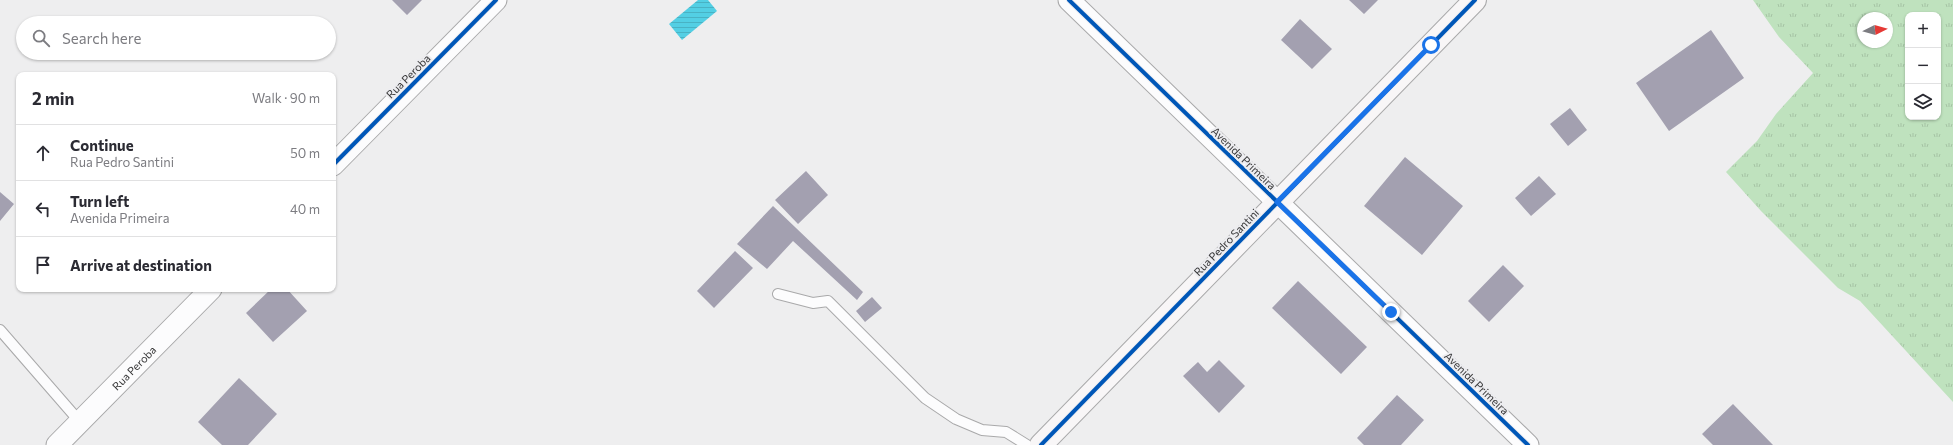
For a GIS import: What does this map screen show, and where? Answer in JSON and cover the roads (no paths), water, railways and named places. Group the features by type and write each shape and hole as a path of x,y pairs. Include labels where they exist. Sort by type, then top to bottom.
{"street":[{"name":"Rua Peroba","path":"336,162 496,0"},
{"name":"Avenida Primeira","path":"1068,0 1528,445"},
{"name":"Rua Pedro Santini","path":"1041,445 1475,0"},
{"name":"Rua Peroba","path":"57,445 207,292"}],"lane":[{"path":"778,294 813,303 828,300 925,398 956,418 982,430 1006,432 1027,445"},
{"path":"0,330 80,422"}],"water":[{"path":"698,0 708,0 717,11 682,40 669,24"}]}
